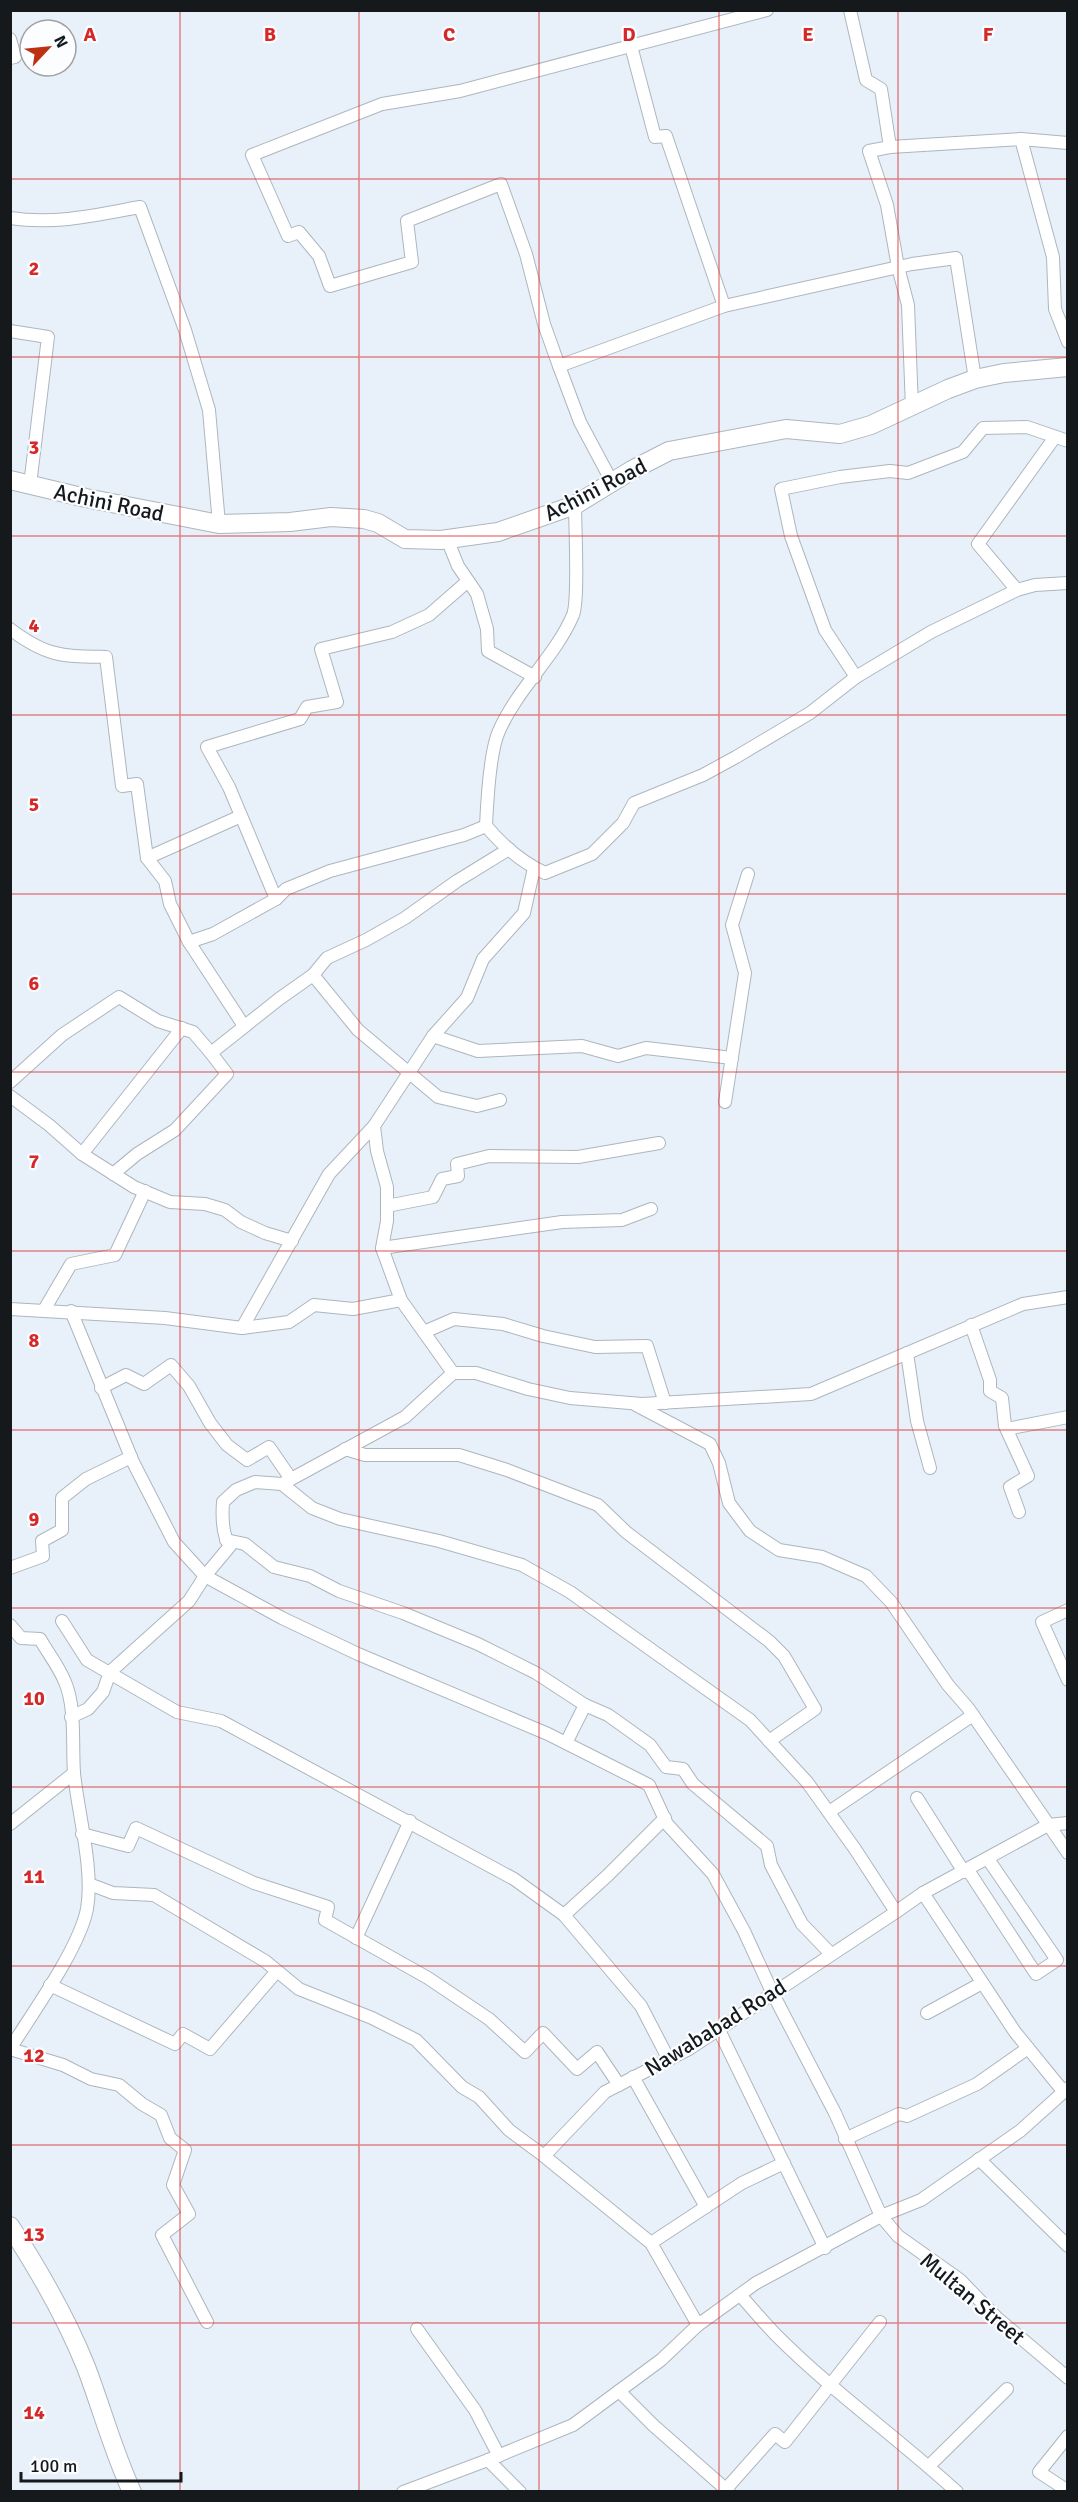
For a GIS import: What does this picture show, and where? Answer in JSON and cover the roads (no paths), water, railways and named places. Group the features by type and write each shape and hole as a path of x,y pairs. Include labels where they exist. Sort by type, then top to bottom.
{"main road":[{"name":"Achini Road","path":"10,480 86,498 219,524 290,522 331,517 364,519 378,523 405,539 447,540 498,532 575,505 669,451 786,429 840,435 912,408 948,389 975,379 1068,367"},
{"path":"10,2226 58,2304 86,2368 117,2460 132,2492"}],"street":[{"path":"612,482 580,422 559,366 544,324 526,254 501,184 407,221 412,262 330,286 319,256 299,232 288,236 252,155 382,104 460,91 767,10"},
{"path":"850,10 866,80 881,89 890,147"},
{"path":"10,39 15,57 10,58"},
{"path":"631,46 655,137 666,136 724,306"},
{"path":"1021,139 1053,257 1055,309 1068,342"},
{"path":"912,408 908,305 898,267 887,205 869,151 890,147 1021,139 1068,143"},
{"path":"10,218 31,221 67,221 140,207 185,330 209,410 219,524"},
{"path":"559,366 724,306 898,267 956,258 975,379"},
{"path":"10,331 48,337 30,485"},
{"path":"856,677 825,630 791,536 781,489 840,477 890,471 908,473 963,452 983,428 1027,427 1068,441"},
{"path":"1017,590 978,544 1055,437"},
{"path":"575,505 574,613 535,676 513,704 497,733 487,800 486,826 503,846 545,873 592,854 623,823 634,803 703,775 736,757 810,713 856,677 931,632 1017,590 1035,585 1068,583"},
{"path":"447,540 458,566 477,594 487,629 488,651 535,676"},
{"path":"276,899 229,787 207,747 300,719 307,707 337,702 321,649 392,632 429,615 468,581"},
{"path":"10,628 28,642 59,656 106,657 122,786 137,784 147,858 165,882 170,904 189,942 244,1026"},
{"path":"147,858 241,816"},
{"path":"189,942 213,934 276,899 286,889 330,871 464,835 486,826"},
{"path":"211,1053 313,975 327,958 405,918 472,871 509,849"},
{"path":"243,1328 329,1174 374,1126 433,1036 467,998 483,959 524,913 534,868"},
{"path":"725,1102 745,973 732,925 748,874"},
{"path":"313,975 358,1030 438,1097 477,1106 500,1100"},
{"path":"10,1082 62,1035 119,997 158,1021 193,1032 227,1074 175,1130 137,1154 113,1173"},
{"path":"82,1154 182,1028"},
{"path":"433,1036 478,1050 582,1046 618,1056 646,1048 732,1058"},
{"path":"10,1096 49,1125 82,1154 145,1191 170,1202 205,1204 225,1210 241,1222 265,1233 292,1241"},
{"path":"374,1126 377,1151 387,1187 382,1248 401,1300 453,1373"},
{"path":"387,1206 433,1197 442,1179 458,1176 457,1164 489,1156 578,1157 659,1143"},
{"path":"44,1310 71,1264 115,1255 145,1191"},
{"path":"382,1248 562,1222 622,1220 651,1209"},
{"path":"71,1717 88,1709 102,1692 110,1672 189,1601 205,1576 230,1546 226,1540 222,1515 223,1502 236,1491 255,1482 286,1481 405,1417 453,1373 476,1373 528,1389 570,1398 632,1403 811,1394 1023,1304 1068,1297"},
{"path":"10,1309 165,1318 243,1328 289,1322 314,1305 353,1309 401,1300"},
{"name":"Multan Street","path":"71,1311 100,1388 131,1457 174,1542 205,1576 282,1618 358,1654 566,1743 649,1785 665,1818 713,1874 744,1931 772,1992 835,2113 881,2216 898,2236 960,2280 996,2317 1068,2378"},
{"path":"424,1332 454,1318 504,1324 543,1336 595,1347 647,1346 665,1403"},
{"path":"971,1325 990,1380 990,1391 1002,1398 1007,1429 1028,1476 1010,1487 1019,1512"},
{"path":"907,1353 916,1422 930,1468"},
{"path":"100,1388 126,1375 144,1384 171,1365 189,1386 210,1423 227,1445 247,1460 269,1447 286,1481 312,1508 340,1519 439,1541 522,1565 570,1592 750,1720 807,1782 896,1912"},
{"path":"632,1403 710,1444 719,1463 729,1503 750,1531 779,1550 822,1557 866,1576 891,1602 948,1685 973,1715 1068,1853"},
{"path":"1007,1429 1068,1418"},
{"path":"345,1449 365,1455 459,1455 507,1470 598,1505 626,1532 707,1592 784,1656 815,1709 769,1741"},
{"path":"10,1568 43,1556 42,1541 62,1530 62,1498 86,1479 131,1457"},
{"path":"226,1540 245,1544 274,1567 310,1576 339,1591 402,1613 478,1644 536,1673 585,1705 608,1715 650,1745 666,1767 682,1769 693,1784 767,1846 771,1865 802,1924 831,1954"},
{"path":"1068,1610 1042,1622 1068,1680"},
{"path":"62,1621 87,1660 177,1712 221,1721 410,1821 514,1879 564,1915 641,2006 668,2058"},
{"path":"10,1625 16,1640 40,1639 66,1683 71,1717 74,1773 89,1884 87,1910 80,1930 50,1985 10,2049 63,2065 91,2079 119,2085 142,2104 161,2115 170,2138 185,2150 174,2185 189,2214 162,2235 207,2322"},
{"path":"566,1743 585,1705"},
{"path":"829,1812 973,1715"},
{"path":"10,1824 74,1773"},
{"path":"917,1798 1036,1974 1057,1960 988,1859"},
{"path":"564,1915 665,1818"},
{"path":"356,1938 410,1821"},
{"path":"403,2492 573,2425 662,2360 698,2325 756,2283 881,2216 921,2200 1020,2132 1066,2090 1028,2048 923,1893 1048,1826 1068,1823"},
{"path":"82,1834 128,1846 136,1827 254,1883 328,1907 325,1920 428,1978 489,2019 525,2052 543,2033 577,2070 597,2052 619,2085"},
{"path":"89,1884 113,1893 154,1895 265,1961 299,1989 372,2018 416,2040 462,2087 479,2097 509,2130 651,2243 698,2325"},
{"name":"Nawababad Road","path":"544,2156 605,2092 689,2049 923,1893"},
{"path":"50,1985 175,2044 183,2034 210,2049 277,1971"},
{"path":"927,2013 982,1983"},
{"path":"718,2028 825,2248"},
{"path":"845,2139 899,2114 908,2116 977,2084 1028,2048"},
{"path":"633,2077 706,2207"},
{"path":"979,2159 1068,2246"},
{"path":"651,2243 742,2183 784,2163"},
{"path":"740,2295 777,2335 830,2384 957,2492"},
{"path":"619,2391 652,2425 728,2490 775,2434 785,2442 880,2322"},
{"path":"417,2329 475,2410 494,2458 519,2492"},
{"path":"929,2466 1007,2389"},
{"path":"1063,2490 1039,2472 1068,2436"}]}
